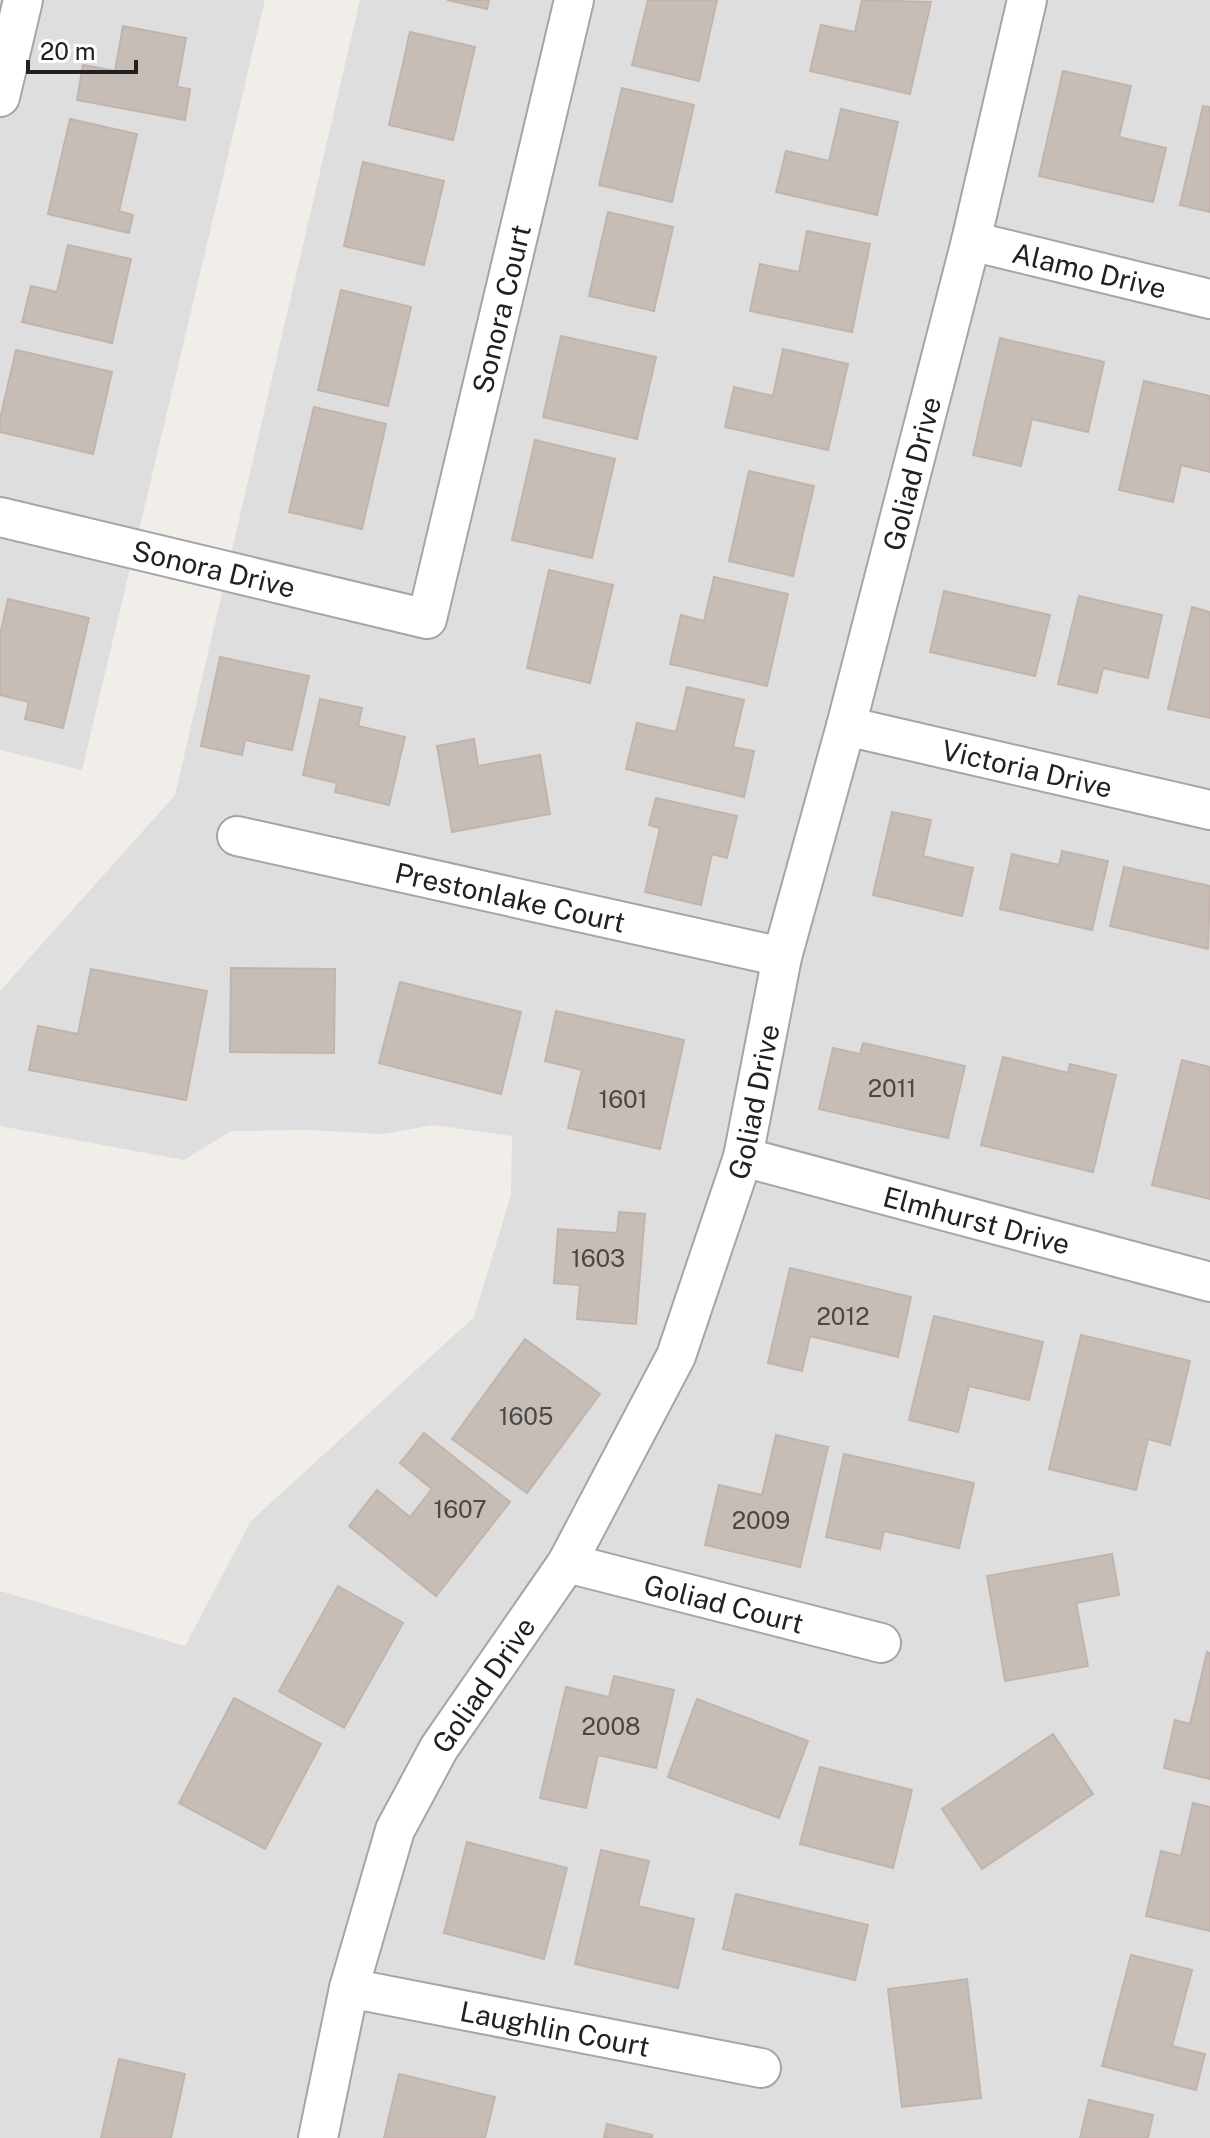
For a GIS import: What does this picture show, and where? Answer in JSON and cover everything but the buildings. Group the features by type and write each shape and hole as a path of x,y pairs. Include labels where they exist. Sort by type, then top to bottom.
{"street":[{"path":"0,97 23,0"},
{"name":"Sonora Court","path":"427,619 574,0"},
{"name":"Goliad Drive","path":"318,2138 349,1988 395,1830 439,1748 567,1563 676,1356 743,1157 782,957 846,726 971,241 1027,0"},
{"name":"Alamo Drive","path":"971,241 1210,299"},
{"name":"Sonora Drive","path":"0,517 427,619"},
{"name":"Victoria Drive","path":"846,726 1210,810"},
{"name":"Prestonlake Court","path":"237,836 782,957"},
{"name":"Elmhurst Drive","path":"743,1157 1210,1282"},
{"name":"Goliad Court","path":"567,1563 881,1643"},
{"name":"Laughlin Court","path":"349,1988 761,2068"}],"shaded area":[{"path":"0,0 265,0 82,770 0,750"},
{"path":"360,0 1210,0 1210,2138 0,2138 0,1591 185,1646 251,1521 474,1317 511,1195 512,1136 434,1125 383,1134 307,1130 231,1131 184,1160 0,1126 0,991 175,795"}]}
